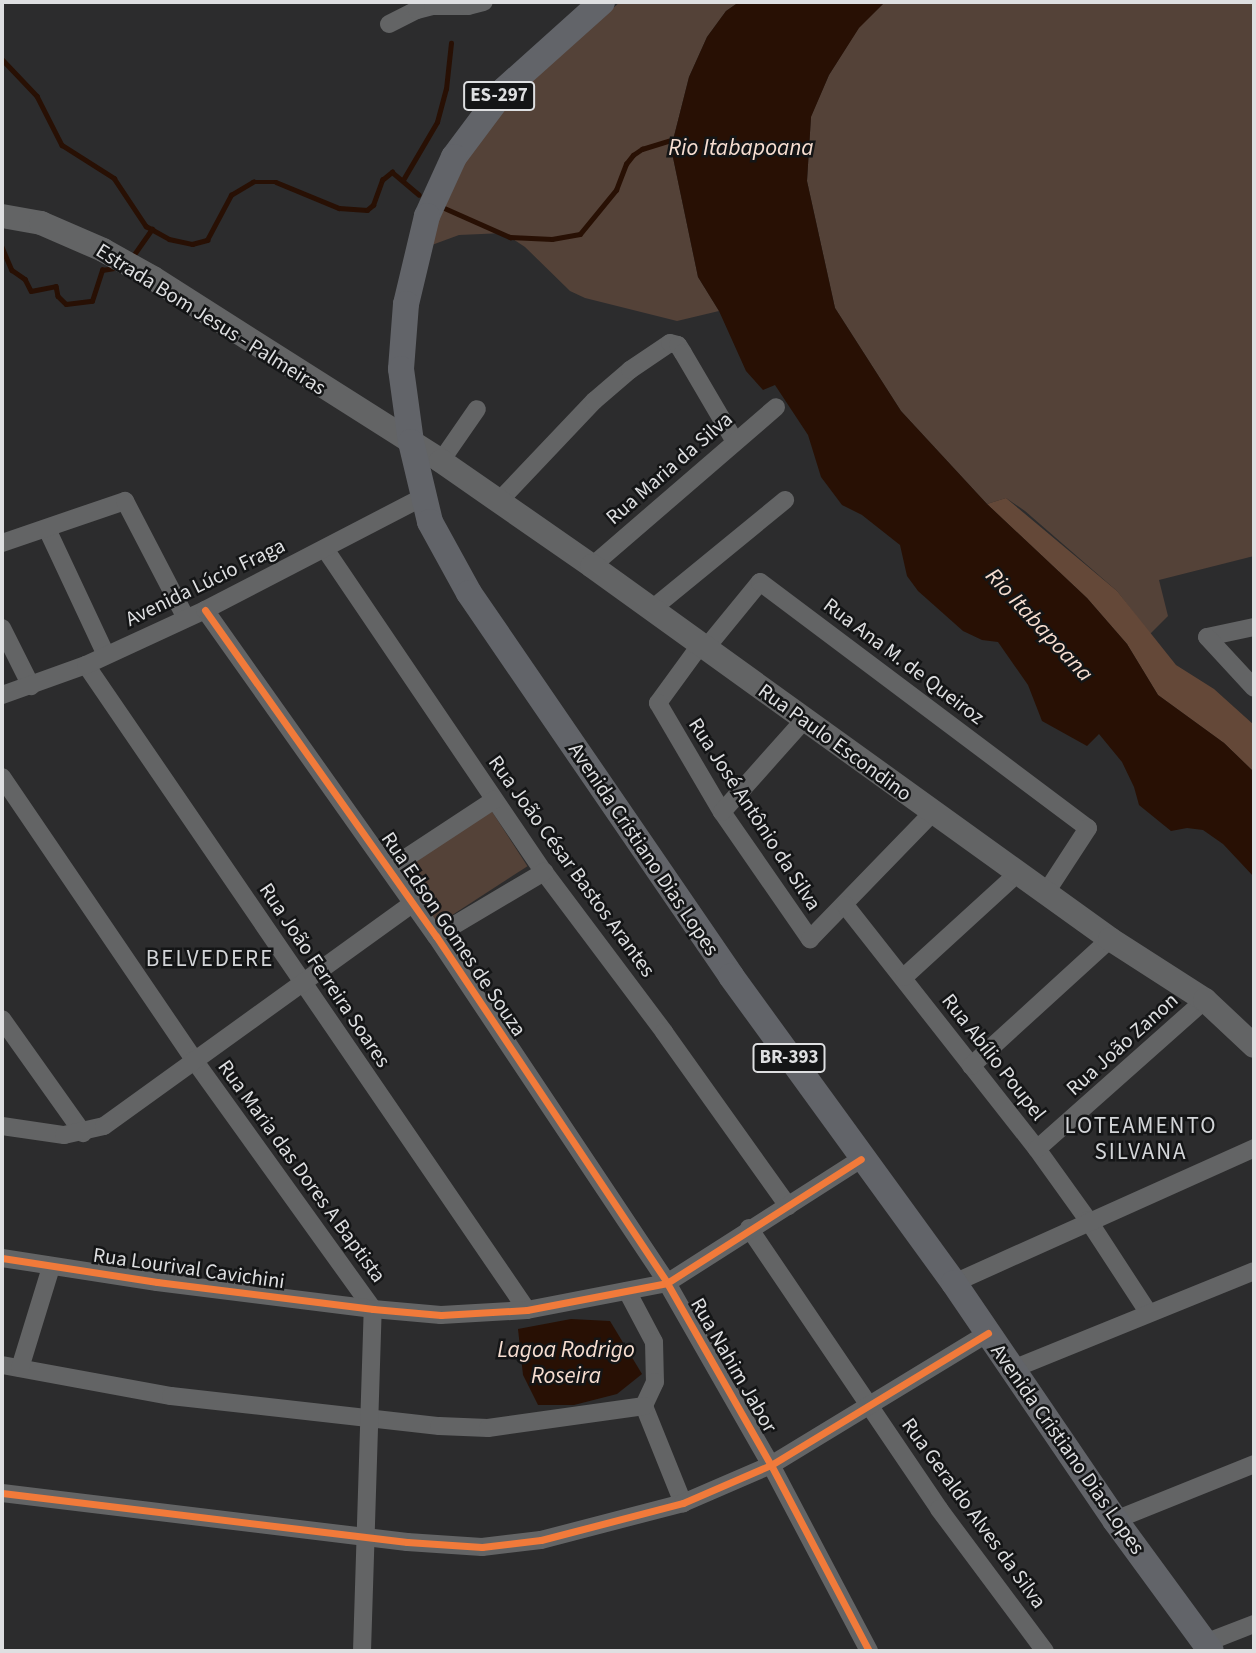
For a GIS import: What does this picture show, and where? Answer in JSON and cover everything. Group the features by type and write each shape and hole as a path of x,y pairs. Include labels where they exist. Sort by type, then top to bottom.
{"main road":[{"name":"Avenida Cristiano Dias Lopes","path":"602,2 504,90 454,157 435,198 413,271 402,334 401,369 411,442 423,497 437,538 469,593 731,976 954,1283 1115,1520 1208,1647"},
{"name":"Estrada Bom Jesus - Palmeiras","path":"2,216 41,223 103,250 153,278 411,442"},
{"name":"Rua Paulo Escondino","path":"411,442 500,500 933,813 1047,891 1110,939 1205,1000 1254,1046"}],"street":[{"path":"389,24 417,10 433,6 468,6 484,2"},
{"path":"500,500 602,393 670,343 678,345 734,440"},
{"name":"Rua Maria da Silva","path":"592,566 734,440 776,407"},
{"path":"441,461 477,409"},
{"name":"Avenida Lúcio Fraga","path":"2,695 86,665 205,610 423,497"},
{"path":"652,609 785,500"},
{"path":"2,543 125,501 186,618"},
{"path":"47,529 106,655"},
{"name":"Rua João César Bastos Arantes","path":"325,549 544,872 664,1032 788,1206"},
{"name":"Rua Ana M. de Queiroz","path":"703,646 760,582 1088,828 1047,891"},
{"name":"Rua Edson Gomes de Souza","path":"205,610 436,936 667,1283"},
{"path":"1254,627 1207,636 1254,688"},
{"path":"2,628 31,686"},
{"name":"Rua José Antônio da Silva","path":"703,646 658,703 722,812 810,939 845,905"},
{"name":"Rua João Ferreira Soares","path":"86,665 527,1310"},
{"path":"722,812 804,720"},
{"name":"Rua Maria das Dores A Baptista","path":"2,777 194,1060 373,1309"},
{"path":"389,869 494,800"},
{"path":"845,905 933,813"},
{"path":"436,936 544,872"},
{"path":"904,977 1019,872"},
{"path":"2,1126 64,1135 83,1133 104,1126 303,985 413,903"},
{"name":"Rua Abílio Poupel","path":"845,905 1037,1149 1088,1220 1148,1312"},
{"path":"971,1066 1110,939"},
{"name":"Rua João Zanon","path":"1037,1149 1205,1000"},
{"path":"2,1019 83,1133"},
{"path":"954,1283 1088,1220 1254,1148"},
{"path":"667,1283 748,1228 862,1159"},
{"name":"Rua Geraldo Alves da Silva","path":"748,1228 939,1509 1045,1651"},
{"name":"Rua Lourival Cavichini","path":"2,1258 51,1267 373,1309 440,1315 527,1310 667,1283"},
{"path":"20,1368 51,1267"},
{"path":"1013,1368 1254,1271"},
{"name":"Rua Nahim Jabor","path":"667,1283 771,1465 869,1651"},
{"path":"627,1291 654,1342 655,1382 644,1406 683,1503"},
{"path":"362,1651 373,1309"},
{"path":"2,1493 366,1537 482,1548 541,1540 683,1503 771,1465 988,1333"},
{"path":"2,1364 171,1396 369,1419 488,1428 644,1406"},
{"path":"1115,1520 1254,1464"},
{"path":"1208,1647 1254,1624"}],"shaded area":[{"path":"620,2 739,2 726,11 707,37 689,77 671,148 698,277 719,311 677,321 585,298 570,291 525,247 504,233 459,235 421,249 428,226 492,114"},
{"path":"885,2 1254,2 1254,556 1159,580 1168,616 1150,634 1117,591 1025,511 1006,498 987,504 901,411 835,308 807,181 811,116 829,75 859,27"},
{"path":"1006,498 1117,591 1176,665 1214,689 1254,725 1254,772 1224,743 1158,695 1127,644 1087,598 987,504"},
{"path":"491,810 527,866 436,926 400,869"}],"water":[{"name":"Rio Itabapoana","path":"739,2 885,2 859,28 829,75 811,117 807,181 835,308 901,411 987,504 1087,598 1127,644 1158,695 1224,743 1254,772 1254,877 1223,844 1203,830 1187,828 1171,831 1139,805 1122,762 1099,734 1087,746 1042,721 1028,685 998,642 982,640 963,631 918,591 907,576 900,545 862,515 842,505 821,477 808,435 775,385 763,390 746,371 719,311 698,277 671,148 689,77 707,37 726,11"},
{"name":"Lagoa Rodrigo Roseira","path":"571,1319 610,1321 642,1374 617,1394 574,1405 538,1405 523,1375 518,1329"}],"waterway":[{"path":"403,180 437,122 446,89 451,43"},
{"path":"2,59 37,96 62,145 114,178 146,226 169,239 192,244 207,240 231,195 253,182 276,182 339,208 367,210 373,205 382,180 392,172 419,195"},
{"path":"440,206 510,237 552,239 580,234 616,190 626,164 633,155 642,149 678,138"},
{"path":"133,256 152,229"},
{"path":"2,247 12,270 25,279 31,291 56,286 58,296 66,304 92,301 102,270 114,268"}],"cycle path":[{"path":"205,610 436,936 667,1283 771,1465 869,1651"},
{"path":"2,1258 157,1282 373,1309 441,1315 527,1310 667,1283 861,1159"},
{"path":"2,1493 407,1542 482,1547 541,1540 683,1503 771,1465 988,1333"}],"district":[{"name":"BELVEDERE","path":"210,959"},
{"name":"LOTEAMENTO SILVANA","path":"1141,1139"}]}
